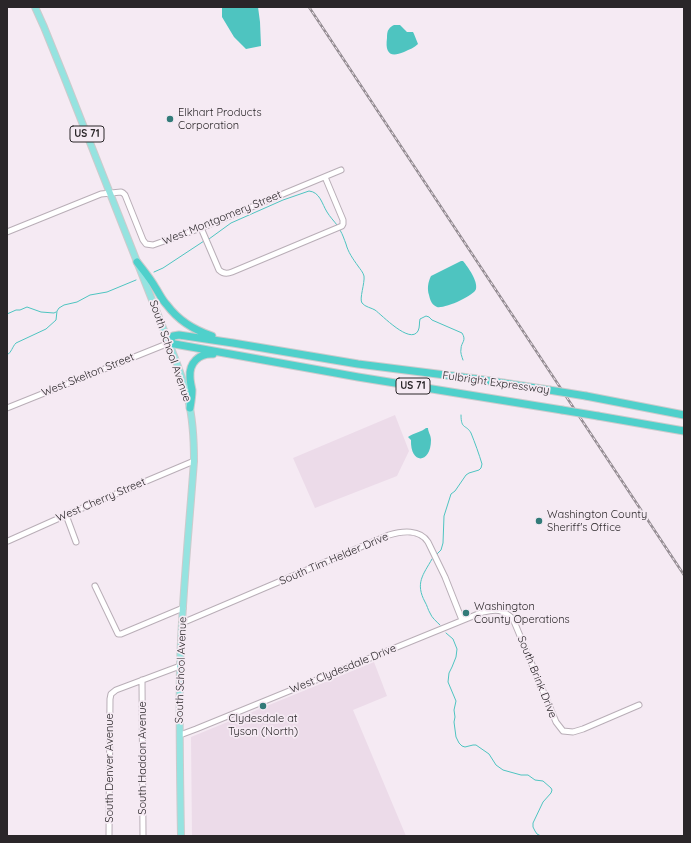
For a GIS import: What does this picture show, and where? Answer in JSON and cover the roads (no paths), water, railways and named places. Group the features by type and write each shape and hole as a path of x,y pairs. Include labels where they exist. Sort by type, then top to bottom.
{"highway":[{"path":"137,262 166,305 179,318 191,327 205,334 233,343"},
{"name":"Fulbright Expressway","path":"169,343 173,336 179,335 358,364 549,390 684,415"},
{"name":"US 71","path":"169,343 263,360"},
{"path":"190,408 192,390 190,372 194,361 199,357 206,354 212,354 263,360"},
{"name":"Fulbright Expressway","path":"263,360 684,431"}],"main road":[{"name":"South School Avenue","path":"35,7 47,33 169,343 184,385 190,408 194,437 194,461 180,666 181,836"}],"street":[{"name":"West Montgomery Street","path":"110,193 124,193 143,240 146,244 153,246 201,228 341,170"},
{"path":"201,228 220,270 225,274 340,228 343,224 343,220 325,177"},
{"path":"7,232 101,194 110,193"},
{"name":"West Skelton Street","path":"7,408 169,343"},
{"name":"West Cherry Street","path":"8,541 66,514 194,461"},
{"path":"66,514 76,542"},
{"name":"South Tim Helder Drive","path":"182,623 389,535 406,532 419,534 428,542 445,577 462,620"},
{"path":"95,586 118,634 183,608"},
{"name":"West Clydesdale Drive","path":"180,735 483,612 500,610 507,613"},
{"name":"South Brink Drive","path":"507,613 516,626 556,722 563,731 573,732 583,729 640,705"},
{"path":"142,680 180,666"},
{"name":"South Denver Avenue","path":"110,836 111,694 116,690 142,680"},
{"name":"South Haddon Avenue","path":"142,680 143,836"}],"water":[{"path":"222,7 258,7 261,46 246,49 234,37 222,17"},
{"path":"394,25 400,25 407,32 413,32 418,44 415,47 399,54 390,53 387,47 387,33"},
{"path":"463,261 472,274 476,282 476,289 470,295 446,306 435,306 431,300 428,290 431,276"},
{"path":"428,428 431,438 430,448 428,454 421,458 414,454 411,440 408,437"}],"waterway":[{"path":"209,239 231,223 283,200 309,191 318,196 328,214 337,225"},
{"path":"340,230 349,253 364,276 361,298 362,303 365,306 375,310 396,328 409,334 414,334 418,331 420,319 426,316 462,333 464,340 461,347 463,360"},
{"path":"154,272 163,268 204,241"},
{"path":"7,355 16,343 46,329 56,320 57,311 64,305 77,302 90,295 107,292 136,280"},
{"path":"7,314 27,307 41,312 56,312"},
{"path":"437,554 441,550 443,543 444,516 451,494 455,491 466,475 479,470 482,464 471,433 462,423 461,415"},
{"path":"432,559 421,579 420,584 422,595 431,615 440,625"},
{"path":"446,633 453,639 457,649 456,657 449,673 448,682 456,701 454,710 456,737 462,746 465,747 476,745 489,754 496,765 503,770 521,775 528,775 535,780 543,781 551,788 551,793 543,802 533,823 535,831 541,836"}],"railway":[{"path":"309,7 684,575"}],"place":[{"name":"Elkhart Products Corporation","path":"170,119"},
{"name":"Washington County Sheriff's Office","path":"539,521"},
{"name":"Washington County Operations","path":"466,613"},
{"name":"Clydesdale at Tyson (North)","path":"263,706"}]}
